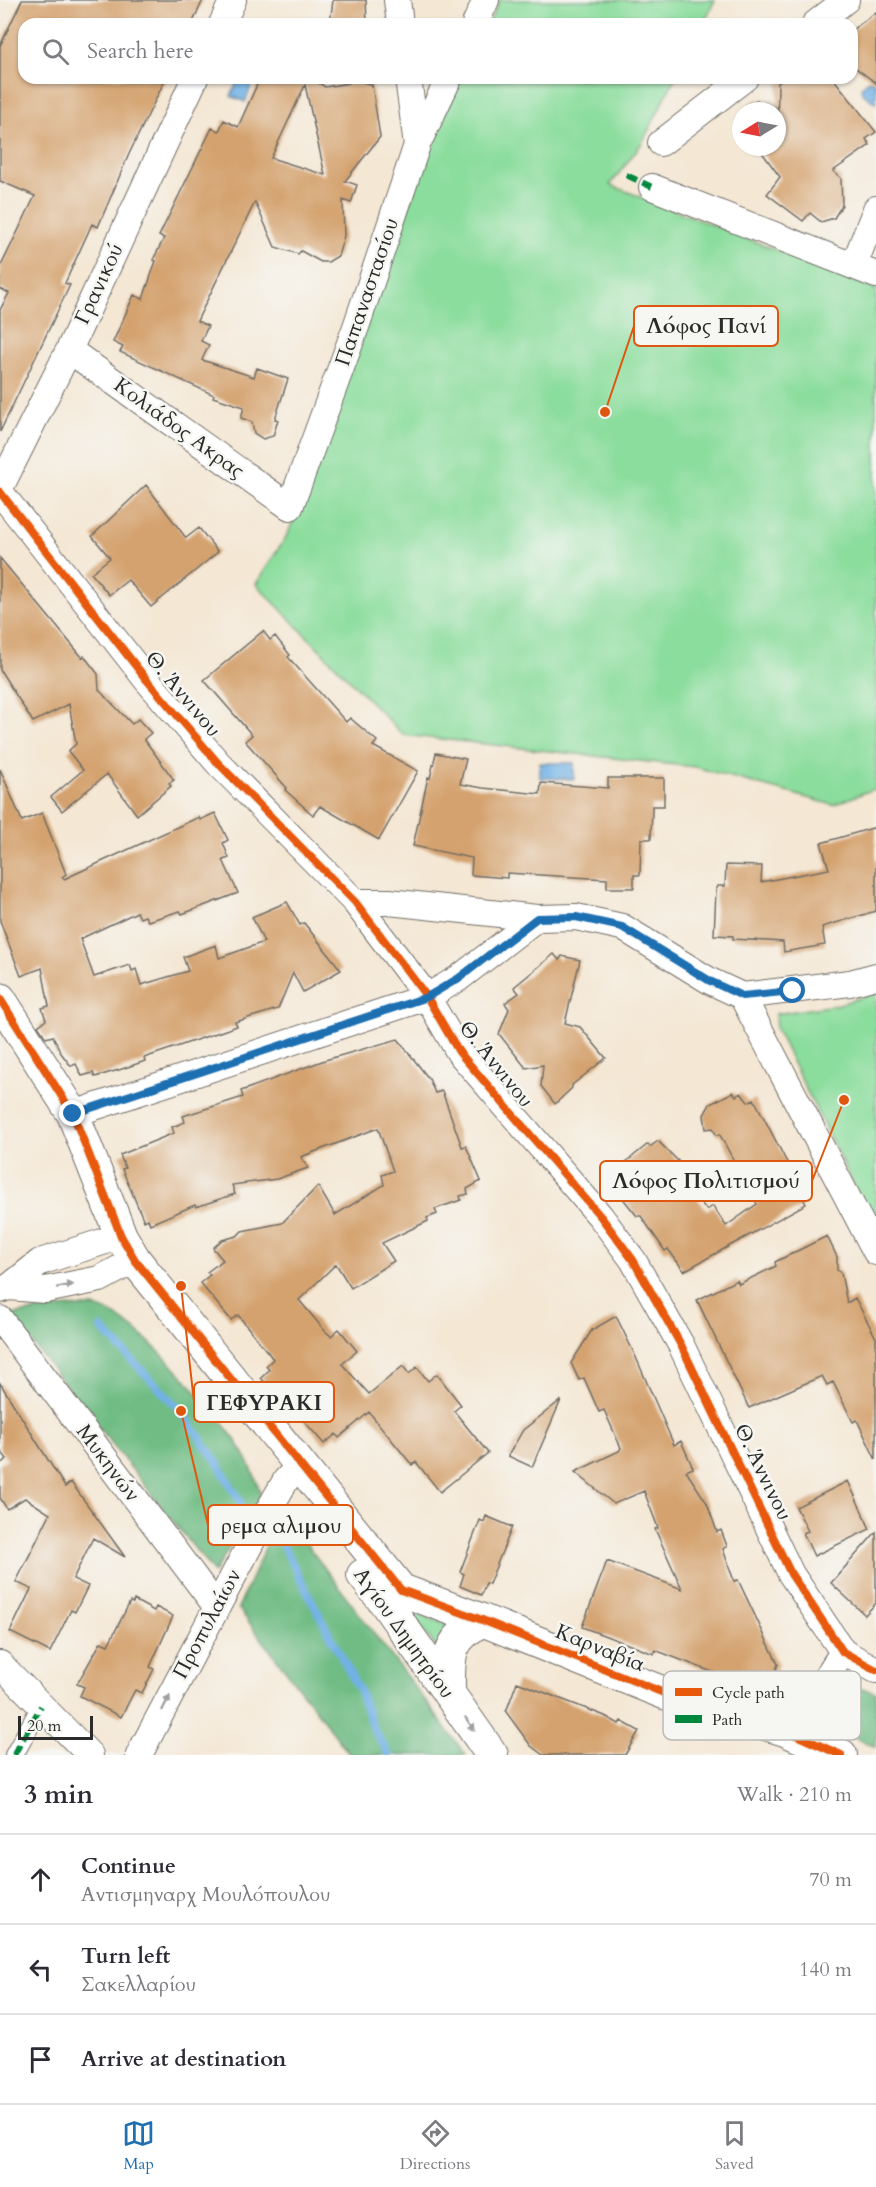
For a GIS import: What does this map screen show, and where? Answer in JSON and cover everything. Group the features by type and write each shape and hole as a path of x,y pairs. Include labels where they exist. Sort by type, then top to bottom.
{"street":[{"path":"225,18 233,0"},
{"path":"397,0 399,18"},
{"path":"478,18 486,0"},
{"path":"823,18 846,0"},
{"name":"Γρανικού","path":"0,488 69,350 192,84"},
{"path":"409,84 417,145"},
{"name":"Παπαναστασίου","path":"290,507 357,324 417,145 446,84"},
{"path":"661,143 737,84"},
{"path":"652,186 865,270"},
{"path":"865,270 876,209"},
{"path":"865,270 876,249"},
{"name":"Κολιάδος Ακρας","path":"69,350 290,507"},
{"name":"Θ. Άννινου","path":"0,492 146,678 218,764 356,902 427,997 459,1052 602,1217 633,1260 681,1345 791,1574 843,1652 876,1670"},
{"path":"356,902 389,902 537,918 576,917 622,927 710,981 742,996 850,983 876,976"},
{"path":"73,1114 427,997 459,978 537,918"},
{"path":"742,996 876,1252"},
{"name":"Αγίου Δημητρίου","path":"0,999 73,1114 119,1251"},
{"name":"Αγίου Δημητρίου","path":"0,1035 57,1124 119,1251 293,1473 492,1755"},
{"path":"5,1288 45,1290 100,1279 119,1251"},
{"path":"5,1288 40,1262 119,1251"},
{"name":"Μυκηνών","path":"0,1319 220,1598"},
{"name":"Αγίου Δημητρίου","path":"293,1473 401,1590 482,1620"},
{"name":"Προπυλαίων","path":"139,1755 220,1598 264,1518 293,1473"},
{"path":"449,1694 452,1645 465,1629 482,1620"},
{"name":"Καρναβία","path":"482,1620 663,1693"},
{"path":"831,1671 843,1652"},
{"path":"0,1664 90,1755"},
{"path":"14,1755 41,1706"},
{"name":"Καρναβία","path":"807,1740 841,1755"}],"green space":[{"path":"500,0 715,0 706,18 491,18"},
{"path":"459,84 672,84 642,143 610,185 876,289 876,788 833,805 695,767 403,735 256,584 288,534 434,137"},
{"path":"876,993 876,1230 776,1029 775,1014 836,1005"},
{"path":"56,1308 98,1308 132,1327 152,1344 190,1385 223,1423 243,1451 261,1496 214,1573 10,1315"},
{"path":"286,1517 466,1755 350,1755 238,1608 273,1530"},
{"path":"413,1612 448,1625 437,1648 411,1615"},
{"path":"861,1690 876,1692 876,1747 859,1740"}],"water":[{"path":"868,80 876,83 876,103 862,93 861,88"},
{"path":"236,84 252,84 245,102 231,96"},
{"path":"540,763 574,763 574,779 540,778"}],"building":[{"path":"22,0 203,0 195,18 18,18 18,84 163,84 129,154 98,227 92,224 65,283 70,285 0,432 0,310 9,293 0,289 0,268 35,196 0,181 0,46"},
{"path":"333,0 366,0 367,18 331,18"},
{"path":"876,12 876,83 858,70 858,26"},
{"path":"257,84 320,84 325,87 369,84 372,85 380,137 345,181 357,185 351,203 343,200 344,236 338,256 328,262 321,262 301,251 298,254 275,247 255,202 197,321 208,326 201,341 209,345 202,360 254,377 257,368 288,379 275,419 278,420 273,436 263,439 254,433 252,422 241,418 244,407 213,397 214,395 120,352 123,347 113,342 134,295 143,299 156,261 153,260 164,238 159,236 212,128 219,131 224,120 238,127","holes":["305,85 325,175 271,158"]},
{"path":"778,84 838,84 876,132 866,139 870,145 833,171 841,178 842,205 834,218 821,222 810,213 803,221 767,194 780,177 765,156 786,156 786,102 778,102"},
{"path":"146,485 186,538 199,528 218,552 151,607 128,580 109,595 91,573 110,558 92,536"},
{"path":"0,558 98,674 99,690 132,724 138,719 151,733 144,739 174,780 169,783 171,786 137,815 107,774 62,811 51,797 83,770 68,751 76,744 69,704 33,722 0,670"},
{"path":"263,631 270,640 275,636 290,655 288,657 346,722 350,718 377,741 373,746 418,771 379,840 320,806 313,815 285,790 287,788 245,741 252,735 204,680"},
{"path":"436,753 466,759 460,784 483,788 540,794 541,783 608,788 608,778 664,778 664,806 652,806 651,839 641,839 640,875 634,875 634,888 607,888 607,879 507,873 507,878 471,875 472,858 413,846 428,777 430,778"},
{"path":"0,769 22,821 42,813 66,874 62,877 64,879 199,817 200,820 215,813 228,840 223,843 229,858 223,860 238,893 182,914 180,911 148,921 145,916 140,918 137,912 80,939 94,977 130,965 132,971 136,969 141,985 188,971 183,957 216,945 219,958 264,942 252,917 287,902 300,925 304,923 341,970 303,992 293,973 278,1009 235,1022 237,1026 144,1058 145,1061 122,1069 95,1077 93,1073 82,1076 76,1064 71,1066 61,1053 53,1036 46,1038 38,1026 46,1020 42,1008 49,1006 42,968 21,976 0,921"},
{"path":"876,827 876,911 822,927 825,945 784,952 783,942 733,939 733,936 714,935 716,891 718,886 725,886 726,865 762,866 761,882 829,869 821,843"},
{"path":"554,954 559,960 562,956 580,960 565,1023 580,1027 606,1058 572,1085 572,1088 555,1104 541,1086 543,1065 526,1068 499,1034 509,1009 505,1003 519,993 514,987"},
{"path":"398,1039 429,1079 435,1093 442,1091 462,1147 466,1146 481,1181 467,1189 468,1194 460,1196 461,1200 435,1209 437,1214 427,1218 428,1221 382,1243 394,1261 351,1288 336,1264 299,1300 325,1331 331,1336 339,1329 357,1351 342,1364 369,1394 403,1366 409,1374 417,1367 428,1381 437,1374 461,1405 454,1411 488,1453 440,1492 416,1462 412,1465 369,1412 339,1438 336,1434 324,1444 291,1406 288,1409 261,1378 269,1370 266,1366 273,1359 238,1315 231,1320 200,1283 210,1275 207,1272 223,1260 213,1248 222,1240 237,1236 242,1231 282,1223 318,1186 335,1215 384,1185 382,1175 393,1171 378,1128 301,1157 308,1168 277,1179 232,1185 235,1194 196,1207 195,1205 150,1224 148,1219 144,1221 122,1169 125,1168 120,1155 174,1133 172,1127 185,1122 183,1116 243,1097 241,1091 325,1060"},
{"path":"733,1092 736,1096 741,1093 748,1102 754,1099 793,1174 795,1173 806,1194 802,1196 806,1204 684,1271 668,1249 665,1251 641,1216 637,1216 617,1191 620,1188 610,1175 648,1144 650,1147 658,1141 689,1172 680,1179 707,1210 713,1206 726,1226 757,1204 720,1135 716,1135 713,1128 706,1129 704,1115 710,1104"},
{"path":"827,1236 837,1257 837,1270 841,1273 847,1303 855,1298 876,1338 876,1460 857,1420 853,1422 833,1382 827,1385 822,1376 749,1408 697,1300 737,1280 739,1284 776,1266 775,1262"},
{"path":"616,1316 674,1445 681,1441 693,1468 686,1471 707,1503 717,1532 721,1530 727,1546 723,1549 734,1581 738,1580 778,1664 775,1671 710,1671 655,1650 654,1654 582,1627 607,1561 682,1589 655,1529 658,1528 644,1491 614,1504 575,1472 621,1448 604,1410 599,1412 584,1378 579,1380 571,1363 592,1330"},
{"path":"0,1383 65,1487 71,1482 125,1557 93,1538 73,1579 88,1586 75,1612 71,1610 50,1652 10,1632 31,1589 16,1582 50,1514 25,1498 7,1509 0,1498 0,1464 7,1459 0,1450"},
{"path":"561,1400 532,1467 508,1456 523,1430"},
{"path":"848,1481 870,1529 814,1556 803,1533 808,1531 796,1507"},
{"path":"486,1516 512,1527 489,1584 486,1583 481,1595 460,1586 464,1574 460,1572 480,1520 484,1522"},
{"path":"876,1532 876,1603 865,1615 831,1583"},
{"path":"134,1600 154,1611 156,1607 173,1616 150,1667 154,1669 142,1693 135,1690 121,1717 80,1696 84,1687 77,1684 101,1642 108,1645 130,1602 133,1603"},
{"path":"517,1682 605,1716 619,1724 621,1721 639,1731 625,1755 543,1755 531,1746 506,1712"}],"waterway":[{"path":"101,1328 181,1411 217,1462 241,1503"},
{"path":"282,1544 359,1690 373,1728 389,1755"}],"marked path":[{"path":"626,175 652,187"},
{"path":"14,1755 41,1706"}],"cycle path":[{"path":"0,492 146,679 218,763 355,902 427,997 459,1052 601,1217 633,1260 681,1345 791,1574 843,1652 876,1670"},
{"path":"0,999 73,1114 121,1236 135,1260 401,1590 663,1693"},
{"path":"807,1740 841,1755"}],"place":[{"name":"Λόφος Πανί","path":"605,412"},
{"name":"Λόφος Πολιτισμού","path":"844,1100"},
{"name":"ΓΕΦΥΡΑΚΙ","path":"181,1286"},
{"name":"ρεμα αλιμου","path":"181,1411"}],"route":[{"path":"73,1114 427,997 459,978 537,918 576,917 622,927 710,981 742,996 793,991"}]}
